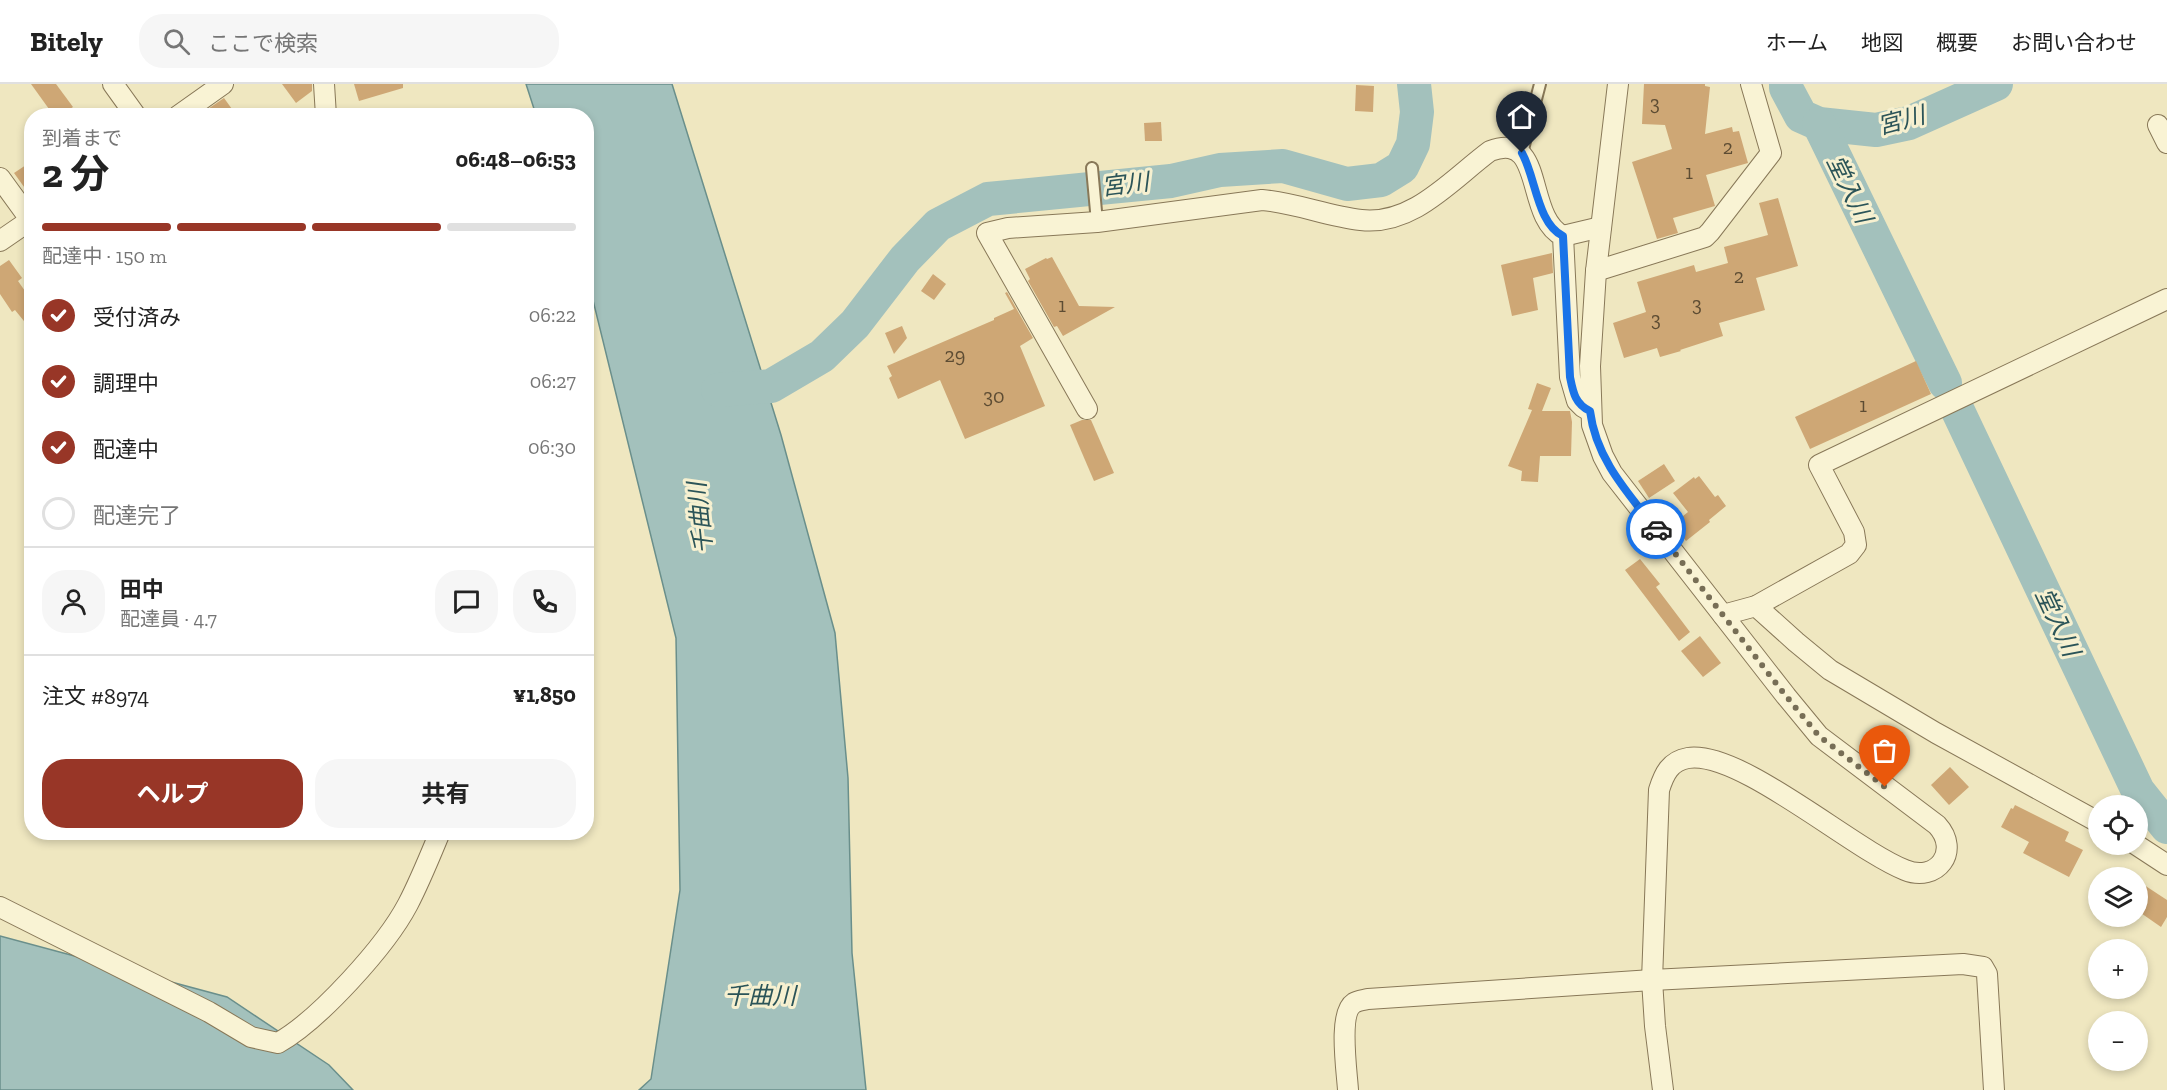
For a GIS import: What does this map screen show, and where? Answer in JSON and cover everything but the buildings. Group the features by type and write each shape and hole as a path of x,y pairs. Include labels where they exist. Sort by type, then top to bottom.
{"street":[{"path":"113,84 130,108"},
{"path":"189,108 223,84"},
{"path":"324,84 326,108"},
{"path":"1618,84 1596,271 1590,366 1590,411 1597,442 1612,473 1819,736 1937,825 1948,845 1945,860 1933,871 1915,873 1886,862 1751,777 1698,758 1680,761 1666,771 1659,790 1652,980 1663,1090"},
{"path":"1596,271 1705,237 1710,232 1771,153 1750,84"},
{"path":"2158,125 2167,143"},
{"path":"1087,409 987,233 1008,228 1097,222 1262,200 1288,203 1361,220 1382,221 1420,205 1490,151 1503,146 1522,153 1528,164 1546,222 1554,232 1563,236 1601,227"},
{"path":"0,178 24,211"},
{"path":"0,242 24,225"},
{"path":"1563,236 1570,377 1577,401 1590,411"},
{"path":"1723,615 1756,606 1849,554 1856,545 1854,532 1819,465 2167,299"},
{"path":"1756,606 1830,670 1936,733 2088,817"},
{"path":"0,907 209,1012 251,1037 278,1043 307,1023 358,971 383,939 407,905 436,840"},
{"path":"2148,853 2167,865"},
{"path":"1348,1090 1344,1022 1348,1009 1354,1003 1368,999 1652,980 1975,965 1983,968 1989,985 1994,1090"}],"lane":[{"path":"1522,153 1540,84"},
{"path":"1092,171 1097,222"}],"water":[{"name":"千曲川","path":"526,84 672,84 781,435 835,633 848,778 852,953 866,1090 639,1090 651,1079 680,890 676,638 594,304 594,108 534,108"},
{"path":"0,936 227,997 329,1065 353,1090 0,1090"}],"waterway":[{"name":"宮川","path":"718,390 771,386 822,356 855,324 905,259 938,225 988,199 1171,181 1220,170 1283,166 1347,184 1381,180 1402,167 1413,144 1417,112 1414,84"},
{"name":"宮川","path":"1786,84 1801,116 1819,124 1876,130 1909,123 1996,84"},
{"name":"堂入川","path":"1819,124 1945,383"},
{"name":"堂入川","path":"1958,411 2138,791 2167,827"}],"way so far":[{"path":"1656,529 1819,736 1885,787"}],"route":[{"path":"1522,153 1528,164 1546,222 1554,232 1563,236 1570,377 1573,392 1577,401 1590,411 1597,442 1612,473 1656,529"}]}
